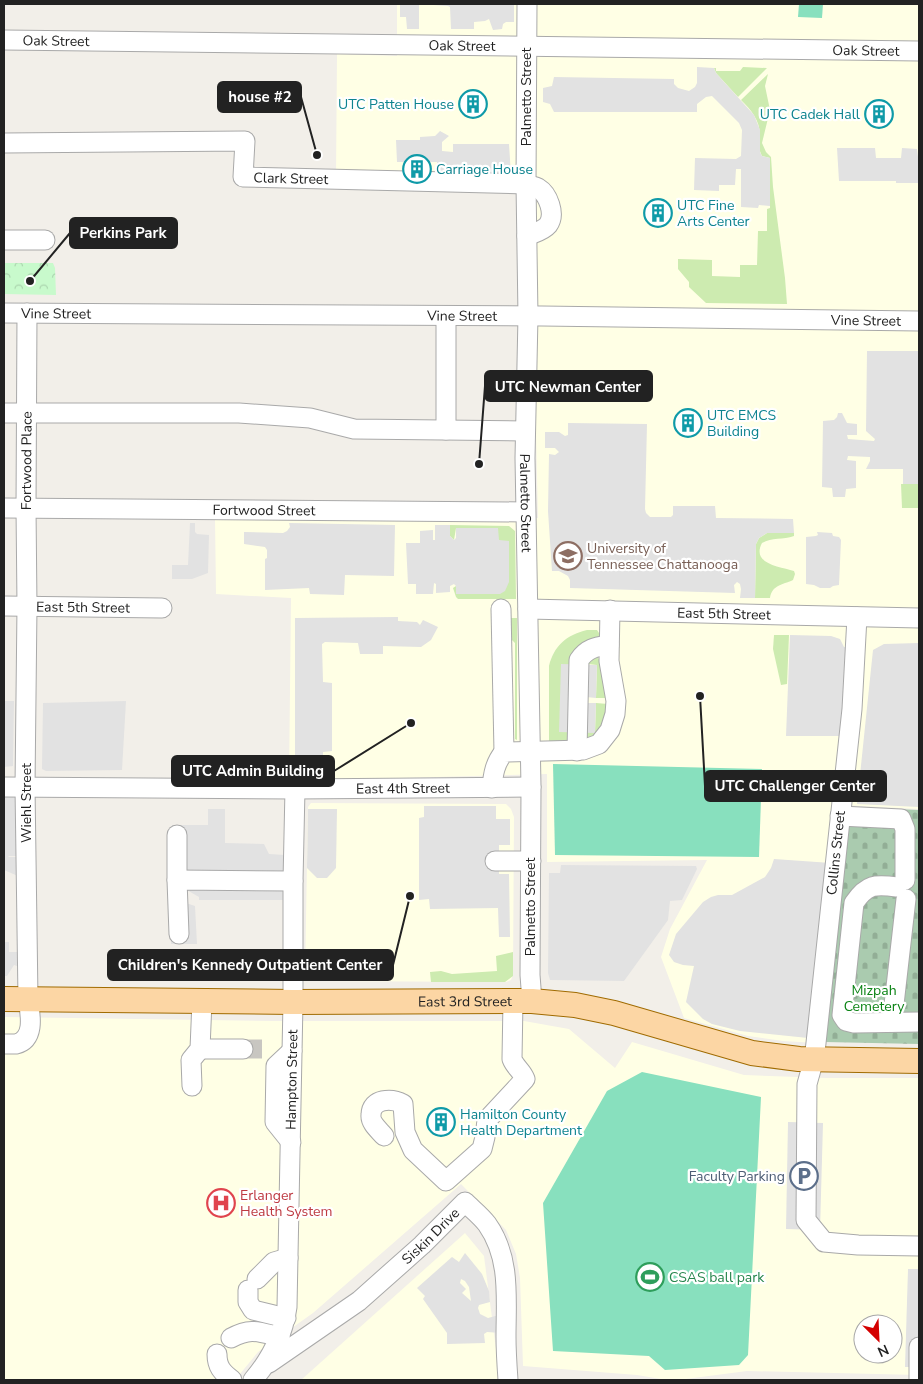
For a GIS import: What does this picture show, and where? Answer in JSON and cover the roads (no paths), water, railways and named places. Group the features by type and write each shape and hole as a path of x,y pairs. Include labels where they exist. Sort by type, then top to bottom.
{"main road":[{"name":"East 3rd Street","path":"4,999 293,1002 522,1001 575,1005 614,1013 752,1053 814,1060 919,1061"}],"street":[{"name":"Palmetto Street","path":"446,1181 482,1149 486,1137 487,1120 525,1079 512,1059 522,1001 530,975 531,787 525,512 528,316 526,184 527,4"},
{"name":"Oak Street","path":"4,40 919,52"},
{"name":"Clark Street","path":"4,143 244,141 243,177 526,184"},
{"path":"4,240 45,240"},
{"name":"Vine Street","path":"4,313 528,316 919,321"},
{"name":"Fortwood Place","path":"27,313 27,606"},
{"path":"446,316 446,430"},
{"path":"4,413 238,413 310,418 354,429 525,430"},
{"name":"Fortwood Street","path":"4,508 525,512"},
{"name":"East 5th Street","path":"4,606 162,608"},
{"name":"Wiehl Street","path":"4,1044 18,1044 25,1038 31,1026 28,999 25,787 27,606"},
{"path":"492,788 496,764 504,752 501,608"},
{"name":"East 5th Street","path":"528,609 919,618"},
{"path":"504,752 583,750 599,744 610,730 616,702 609,661 610,610"},
{"name":"Collins Street","path":"857,616 852,709 814,1060 807,1084 806,1220 824,1242 858,1245 919,1246"},
{"path":"577,751 579,660 586,651 592,648 609,645"},
{"name":"East 4th Street","path":"4,787 295,789 531,787"},
{"name":"Hampton Street","path":"266,1365 280,1338 286,1318 291,1142 295,789"},
{"path":"840,816 901,819 905,829 908,889 892,1022"},
{"path":"177,835 179,934"},
{"path":"495,861 530,861"},
{"path":"177,880 293,881"},
{"path":"908,889 877,884 862,890 854,903 842,1015 846,1021 854,1023 919,1022"},
{"path":"192,1086 191,1060 200,1049 202,1001"},
{"path":"200,1049 243,1049"},
{"path":"271,1049 292,1050"},
{"path":"384,1136 373,1123 371,1116 373,1107 383,1100 396,1100 403,1104 405,1132 413,1150 465,1202"},
{"name":"Siskin Drive","path":"266,1365 359,1300 422,1246 465,1202 487,1224 500,1249 504,1263 508,1297 506,1337 508,1380"},
{"path":"286,1318 253,1310 248,1302 252,1284 274,1262 288,1258"},
{"path":"231,1338 244,1331 260,1332 280,1338"},
{"path":"919,1347 919,1380"},
{"path":"217,1354 217,1362 221,1371 232,1380"},
{"path":"253,1380 266,1365"}],"tunnel":[{"path":"243,1049 271,1049"}],"place":[{"name":"UTC Patten House","path":"473,104"},
{"name":"UTC Cadek Hall","path":"879,114"},
{"name":"house #2","path":"317,155"},
{"name":"Carriage House","path":"417,169"},
{"name":"UTC Fine Arts Center","path":"658,213"},
{"name":"Perkins Park","path":"30,281"},
{"name":"UTC EMCS Building","path":"688,423"},
{"name":"UTC Newman Center","path":"479,464"},
{"name":"University of Tennessee Chattanooga","path":"568,556"},
{"name":"UTC Challenger Center","path":"700,696"},
{"name":"UTC Admin Building","path":"411,723"},
{"name":"Children's Kennedy Outpatient Center","path":"410,896"},
{"name":"Hamilton County Health Department","path":"441,1122"},
{"name":"Faculty Parking","path":"804,1176"},
{"name":"Erlanger Health System","path":"221,1203"},
{"name":"CSAS ball park","path":"650,1277"}],"park label":[{"name":"Mizpah Cemetery","path":"874,998"}]}
